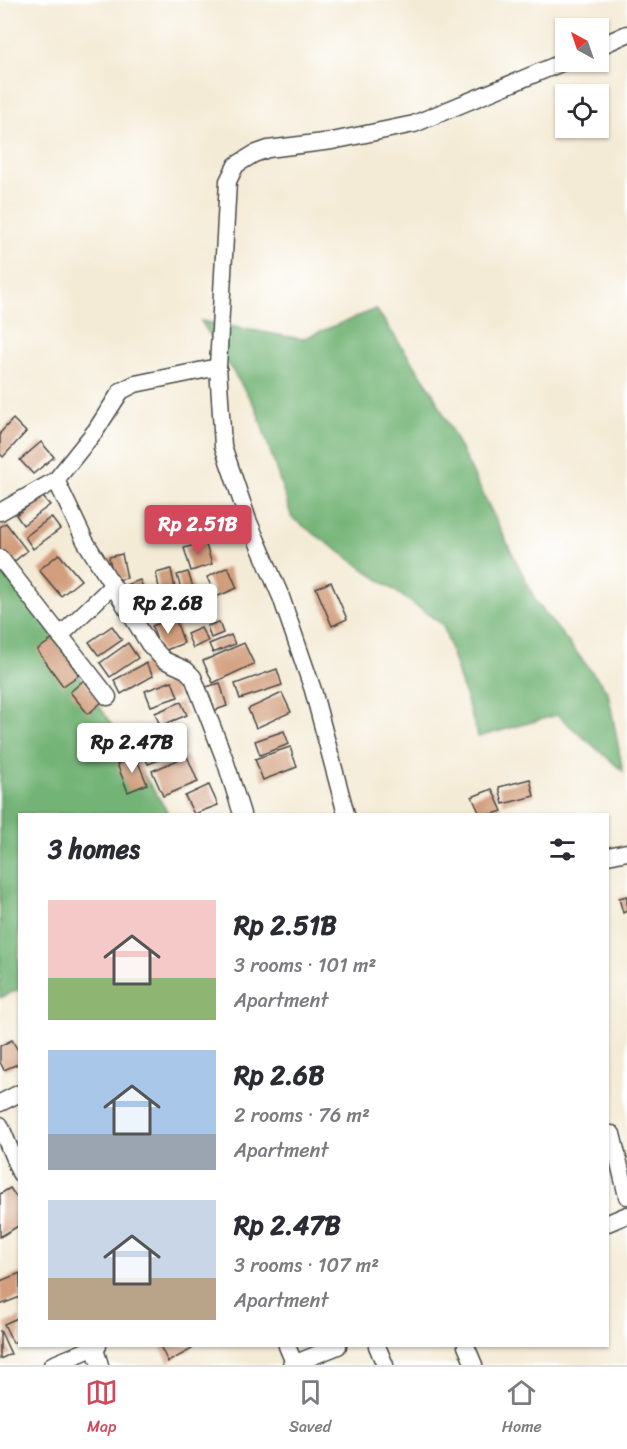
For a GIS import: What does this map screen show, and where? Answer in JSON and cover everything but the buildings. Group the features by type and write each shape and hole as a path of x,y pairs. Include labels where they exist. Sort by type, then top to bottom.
{"street":[{"path":"609,42 627,34"},
{"path":"346,813 312,690 280,597 248,520 223,446 218,367 228,181 236,165 268,149 332,141 414,124 555,66"},
{"path":"0,512 56,480 96,430 121,391 135,384 218,367"},
{"path":"56,480 85,542 156,653 164,660 186,670 193,677 243,813"},
{"path":"0,558 108,697"},
{"path":"60,636 112,586"},
{"path":"609,856 627,852"},
{"path":"0,1103 18,1094"},
{"path":"0,1125 18,1168"},
{"path":"609,1136 612,1134 627,1196"},
{"path":"609,1223 627,1215"},
{"path":"52,1365 93,1347"},
{"path":"95,1347 100,1365"},
{"path":"287,1347 294,1364 336,1347"},
{"path":"377,1347 385,1365"},
{"path":"466,1347 474,1365"}],"green space":[{"path":"376,309 432,391 537,603 608,692 623,771 557,715 478,737 443,625 292,518 256,408 201,321 302,339"},
{"path":"13,572 168,813 18,813 18,989 0,998 0,576"}]}
